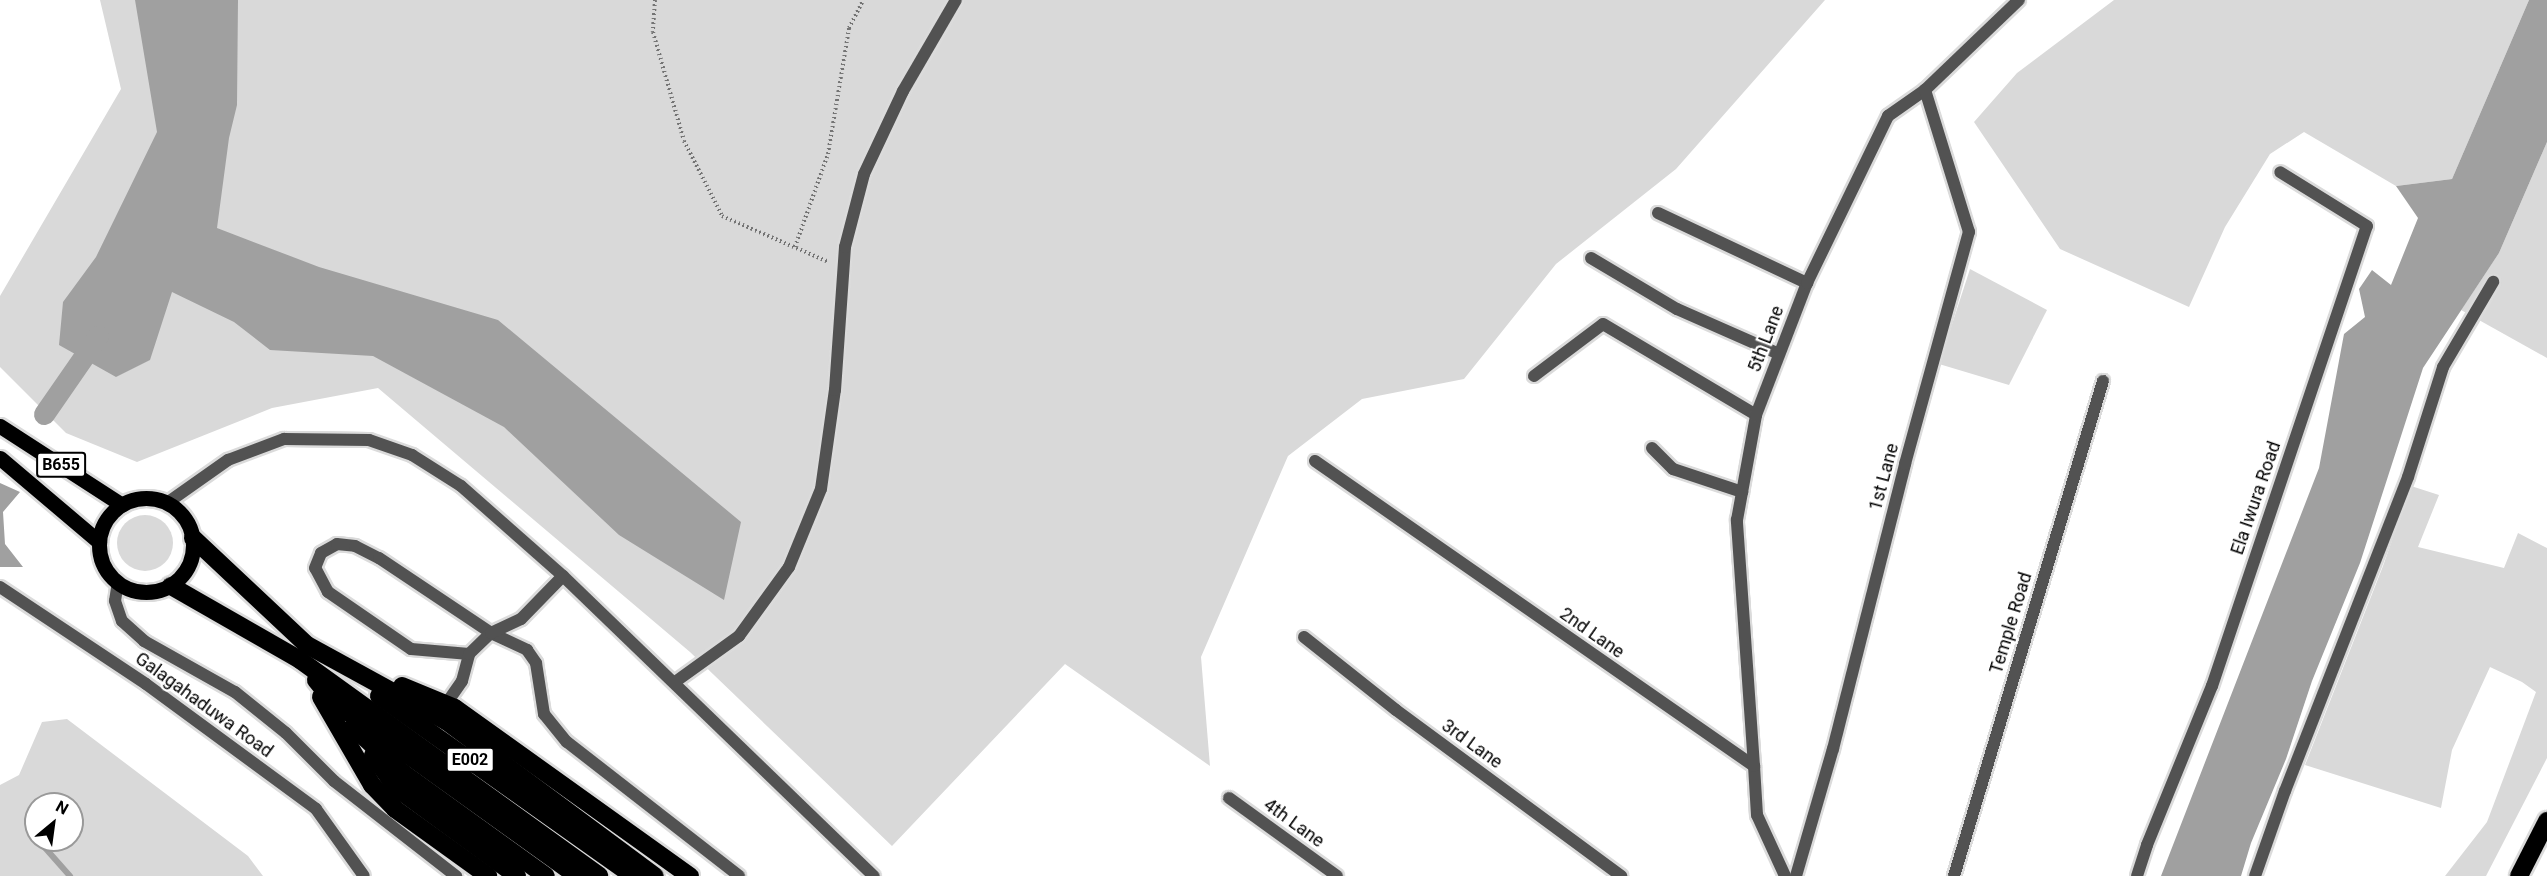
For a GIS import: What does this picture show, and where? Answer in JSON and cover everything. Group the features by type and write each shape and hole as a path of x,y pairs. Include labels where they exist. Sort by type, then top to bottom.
{"highway":[{"path":"193,538 303,652 599,876"},
{"path":"171,586 446,721 655,876"},
{"path":"303,652 446,704 690,876"},
{"path":"303,652 372,785 395,809 488,876"},
{"name":"E002","path":"303,652 334,702 577,876"},
{"name":"E002","path":"303,652 633,876"},
{"path":"334,702 395,786 517,876"},
{"path":"357,732 403,773 546,876"},
{"path":"2519,876 2547,821"}],"main road":[{"name":"B655","path":"0,426 122,505"},
{"name":"B655","path":"0,458 99,542"},
{"path":"137,499 152,499 166,503 179,511 188,523 193,538 194,552 182,577 171,586 144,592 130,589 118,582 107,571 101,557 99,542 103,527 111,514 122,505 137,499"}],"street":[{"path":"675,682 738,636 789,567 821,489 835,390 845,247 864,174 903,91 956,0"},
{"name":"5th Lane","path":"1755,766 1737,520 1756,415 1807,283 1888,116 1925,90 2019,0"},
{"name":"1st Lane","path":"1796,876 1833,749 1905,464 1969,232 1925,90"},
{"name":"Ela Iwura Road","path":"2138,876 2147,845 2212,686 2367,226 2280,172"},
{"path":"1658,213 1807,283"},
{"path":"1591,258 1677,309 1779,354"},
{"path":"2255,876 2285,791 2408,477 2443,367 2493,282"},
{"path":"1534,375 1603,324 1756,415"},
{"name":"Temple Road","path":"1954,876 2103,381"},
{"path":"166,503 228,460 284,439 369,440 412,455 461,486 563,576 874,876"},
{"path":"1652,448 1673,469 1742,492"},
{"name":"2nd Lane","path":"1315,461 1755,766"},
{"path":"469,654 411,649 328,592 315,568 321,553 337,544 355,546 379,558 491,633 527,650 536,663 544,714 567,742 739,876"},
{"path":"446,704 462,681 469,654 491,633 521,619 563,576"},
{"path":"118,582 115,600 122,621 144,641 235,692 286,733 334,781 456,876"},
{"name":"Galagahaduwa Road","path":"0,587 146,684 316,809 364,876"},
{"name":"3rd Lane","path":"1304,637 1396,710 1621,876"},
{"path":"1755,766 1757,815 1785,876"},
{"name":"4th Lane","path":"1229,798 1337,876"}],"path":[{"path":"654,0 653,32 684,141 722,216 844,268"},
{"path":"795,247 828,154 849,28 863,0"}],"shaded area":[{"path":"100,0 1825,0 1676,169 1556,264 1464,379 1362,399 1288,456 1201,657 1210,766 1065,664 892,846 690,652 378,388 272,408 137,462 66,433 0,367 0,296 121,89"},
{"path":"135,0 238,0 237,105 229,138 217,228 319,267 498,320 741,522 724,600 619,535 504,427 373,356 270,350 234,322 172,292 150,360 116,377 59,345 63,302 96,257 157,132"},
{"path":"2114,0 2529,0 2452,179 2396,186 2304,132 2270,154 2225,227 2189,307 2060,249 1974,122 2017,73"},
{"path":"2529,0 2547,0 2547,142 2499,253 2423,368 2360,563 2312,681 2286,759 2251,843 2241,876 2161,876 2319,468 2344,334 2365,317 2359,289 2372,270 2391,285 2418,218 2396,186 2452,179"},
{"path":"2547,142 2547,358 2461,310 2499,253"},
{"path":"1970,269 2047,310 2009,385 1939,364"},
{"path":"0,483 20,492 3,512 5,544 23,567 0,567"},
{"path":"2411,486 2439,495 2418,547 2504,568 2518,533 2547,548 2547,758 2486,876 2445,876 2487,822 2536,692 2522,682 2490,667 2452,750 2441,808 2305,765 2383,566"},
{"path":"139,515 151,515 161,519 169,527 173,543 169,559 161,567 151,571 139,571 129,567 121,559 117,549 117,537 121,527 129,519"},
{"path":"67,719 248,856 263,876 0,876 0,785 19,775 42,722"}],"waterway":[{"path":"44,414 98,336"},
{"path":"49,852 70,876"}]}
